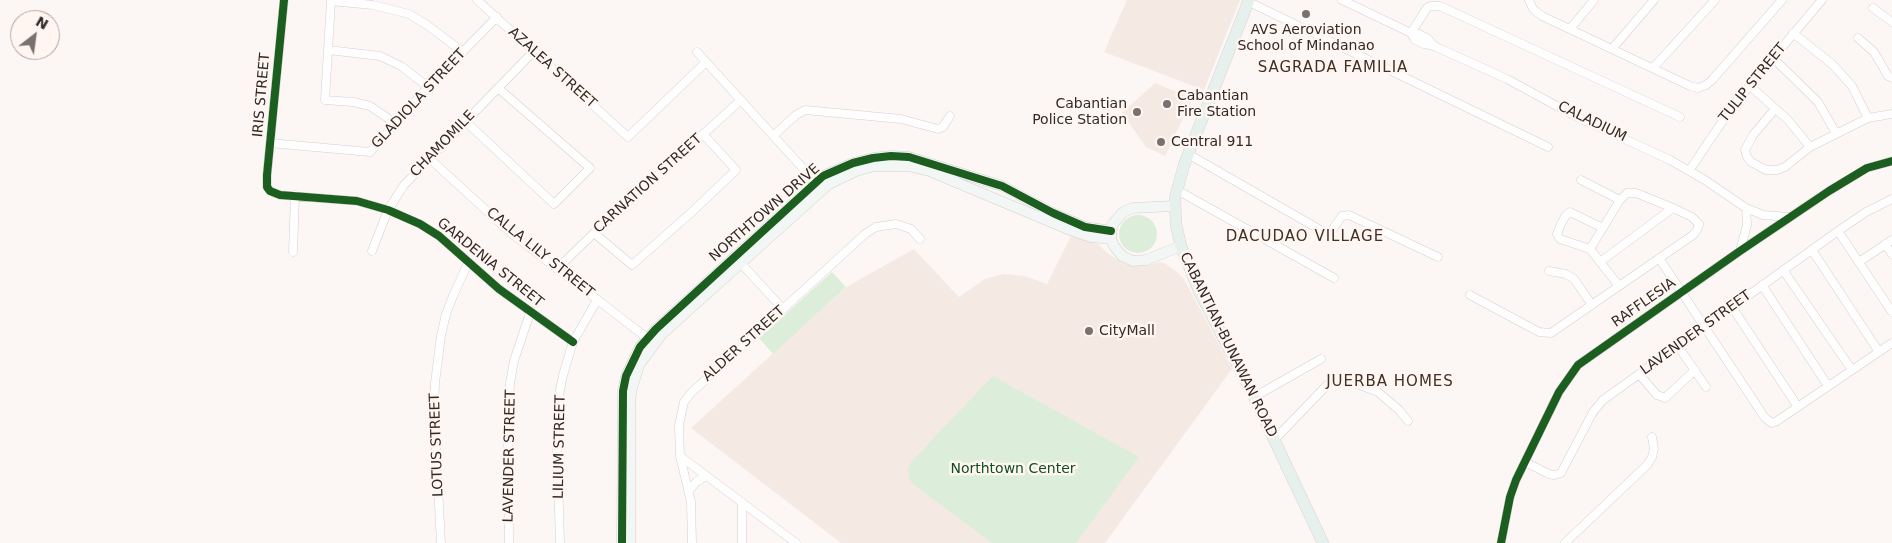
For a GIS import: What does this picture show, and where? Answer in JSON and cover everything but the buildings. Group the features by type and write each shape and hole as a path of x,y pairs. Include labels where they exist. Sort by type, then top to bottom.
{"main road":[{"name":"CABANTIAN-BUNAWAN ROAD","path":"1249,1 1188,154 1174,206 1176,225 1181,246 1199,291 1254,397 1323,543"}],"street":[{"name":"IRIS STREET","path":"270,191 266,183 284,0"},
{"path":"395,123 370,106 352,102 325,100 331,0 373,5 409,14 463,52"},
{"name":"AZALEA STREET","path":"477,0 628,137 706,62"},
{"name":"CALADIUM","path":"1342,0 1411,33 1418,41 1424,44 1434,46 1506,79 1579,118 1655,152 1689,171 1746,208 1764,215 1790,216"},
{"path":"1529,0 1537,13 1690,86 1702,87 1712,80 1779,1"},
{"path":"1570,29 1594,0"},
{"path":"1612,49 1654,0"},
{"path":"1653,68 1715,0"},
{"name":"TULIP STREET","path":"1689,171 1734,104 1822,0"},
{"path":"1249,1 1548,147"},
{"path":"1411,33 1427,8 1430,6 1440,6 1680,117"},
{"path":"1873,8 1892,22"},
{"name":"GLADIOLA STREET","path":"270,143 370,152 428,87 497,17"},
{"path":"1793,33 1832,64 1852,86 1868,118"},
{"path":"1858,38 1874,52 1885,72 1891,77"},
{"path":"328,50 380,56 401,66 428,87"},
{"name":"CHAMOMILE","path":"372,251 388,210 404,185 534,51"},
{"path":"698,52 819,186"},
{"path":"1772,57 1818,102 1836,133"},
{"path":"1749,85 1775,109 1810,147"},
{"path":"465,121 554,204 590,168 498,88"},
{"name":"CARNATION STREET","path":"557,269 741,100"},
{"path":"1775,109 1746,144 1745,150 1747,157 1758,167 1766,170 1777,170 1785,167 1810,147 1868,118 1892,114"},
{"path":"774,135 796,114 805,110 901,119 938,129 943,127 950,116"},
{"path":"594,233 632,265 694,210 736,170 703,134"},
{"path":"1188,154 1324,232 1332,230 1342,216 1350,215 1438,256"},
{"name":"CALLA LILY STREET","path":"429,158 512,234 651,340"},
{"name":"RAFFLESIA","path":"1501,543 1510,497 1524,462 1559,392 1578,365 1790,216 1867,168 1892,161"},
{"name":"NORTHTOWN DRIVE","path":"622,543 623,391 632,361 651,340 662,334 738,260 819,186 829,184 856,171 874,166 908,166 929,171 1084,231 1111,235"},
{"path":"1581,180 1620,200"},
{"path":"1177,190 1334,278"},
{"name":"GARDENIA STREET","path":"270,191 280,195 357,201 388,210 420,224 438,236 530,313 573,342"},
{"path":"1470,295 1543,333 1554,330 1693,234 1699,227 1698,220 1636,193 1628,192 1620,200 1590,249"},
{"path":"293,252 295,195"},
{"name":"LAVENDER STREET","path":"1524,462 1549,474 1560,473 1597,406 1603,400 1838,230 1866,212 1892,199"},
{"path":"1174,206 1128,210 1115,220 1111,235 1114,246 1122,256 1133,261 1146,260 1181,246"},
{"path":"1600,262 1673,208"},
{"path":"1740,251 1747,225 1746,208"},
{"path":"1603,228 1572,212 1566,215 1557,230 1558,237 1590,249 1619,286"},
{"name":"ALDER STREET","path":"692,543 692,513 689,491 680,456 679,425 684,402 691,393 845,251 876,227 896,224 905,226 916,233 920,239"},
{"path":"1838,230 1891,308"},
{"path":"1859,262 1889,242 1892,254"},
{"path":"1812,250 1879,352"},
{"path":"1659,258 1768,421 1775,423 1892,343"},
{"path":"738,260 783,309"},
{"name":"LOTUS STREET","path":"441,543 434,410 435,383 446,314 468,263"},
{"path":"1783,270 1852,370"},
{"path":"1549,271 1566,274 1574,280 1592,305"},
{"path":"1762,285 1828,386"},
{"name":"LILIUM STREET","path":"560,543 557,446 558,408 563,375 573,342 597,300"},
{"path":"1732,307 1798,407"},
{"name":"LAVENDER STREET","path":"509,543 508,447 510,383 514,361 530,313"},
{"name":"NORTHTOWN DRIVE","path":"630,543 631,392 639,365 651,340"},
{"path":"1678,346 1706,387"},
{"path":"1254,397 1321,360"},
{"path":"1639,374 1657,395 1665,398 1695,370"},
{"path":"1274,440 1332,380 1339,377 1355,385 1365,386 1378,392 1399,410 1408,421"},
{"path":"1564,543 1648,464 1654,448 1652,437"},
{"path":"680,456 792,542"},
{"path":"689,491 696,482 706,476"},
{"path":"742,503 742,543"}],"shaded area":[{"path":"1127,0 1240,0 1204,90 1104,52"},
{"path":"1155,83 1193,98 1165,156 1146,147 1122,113"},
{"name":"Northtown Center","path":"1071,236 1098,244 1110,255 1126,264 1143,266 1160,262 1178,273 1184,279 1232,369 1105,543 841,543 691,428 846,287 914,249 959,297 985,279 1003,274 1025,276 1047,284"}],"green space":[{"path":"1138,215 1151,221 1157,234 1151,247 1138,253 1125,247 1119,234 1125,221"},
{"path":"832,272 846,287 773,354 759,338"},
{"name":"Northtown Center","path":"993,376 1139,457 1076,543 992,543 910,482 908,469 911,462"}],"cycle path":[{"path":"284,0 267,175 267,187 270,191 280,195 357,201 388,210 420,224 439,236 499,289 573,342"},
{"path":"622,543 623,391 626,376 640,347 656,329 823,176 853,163 873,158 909,157 1002,186 1053,213 1085,227 1111,231"},
{"path":"1501,543 1510,497 1516,480 1559,392 1578,365 1829,191 1867,168 1892,161"}],"place":[{"name":"AVS Aeroviation School of Mindanao","path":"1306,14"},
{"name":"Cabantian Fire Station","path":"1167,104"},
{"name":"Cabantian Police Station","path":"1137,112"},
{"name":"Central 911","path":"1161,142"},
{"name":"CityMall","path":"1089,331"}],"district":[{"name":"SAGRADA FAMILIA","path":"1333,68"},
{"name":"DACUDAO VILLAGE","path":"1305,237"},
{"name":"JUERBA HOMES","path":"1390,382"}]}
